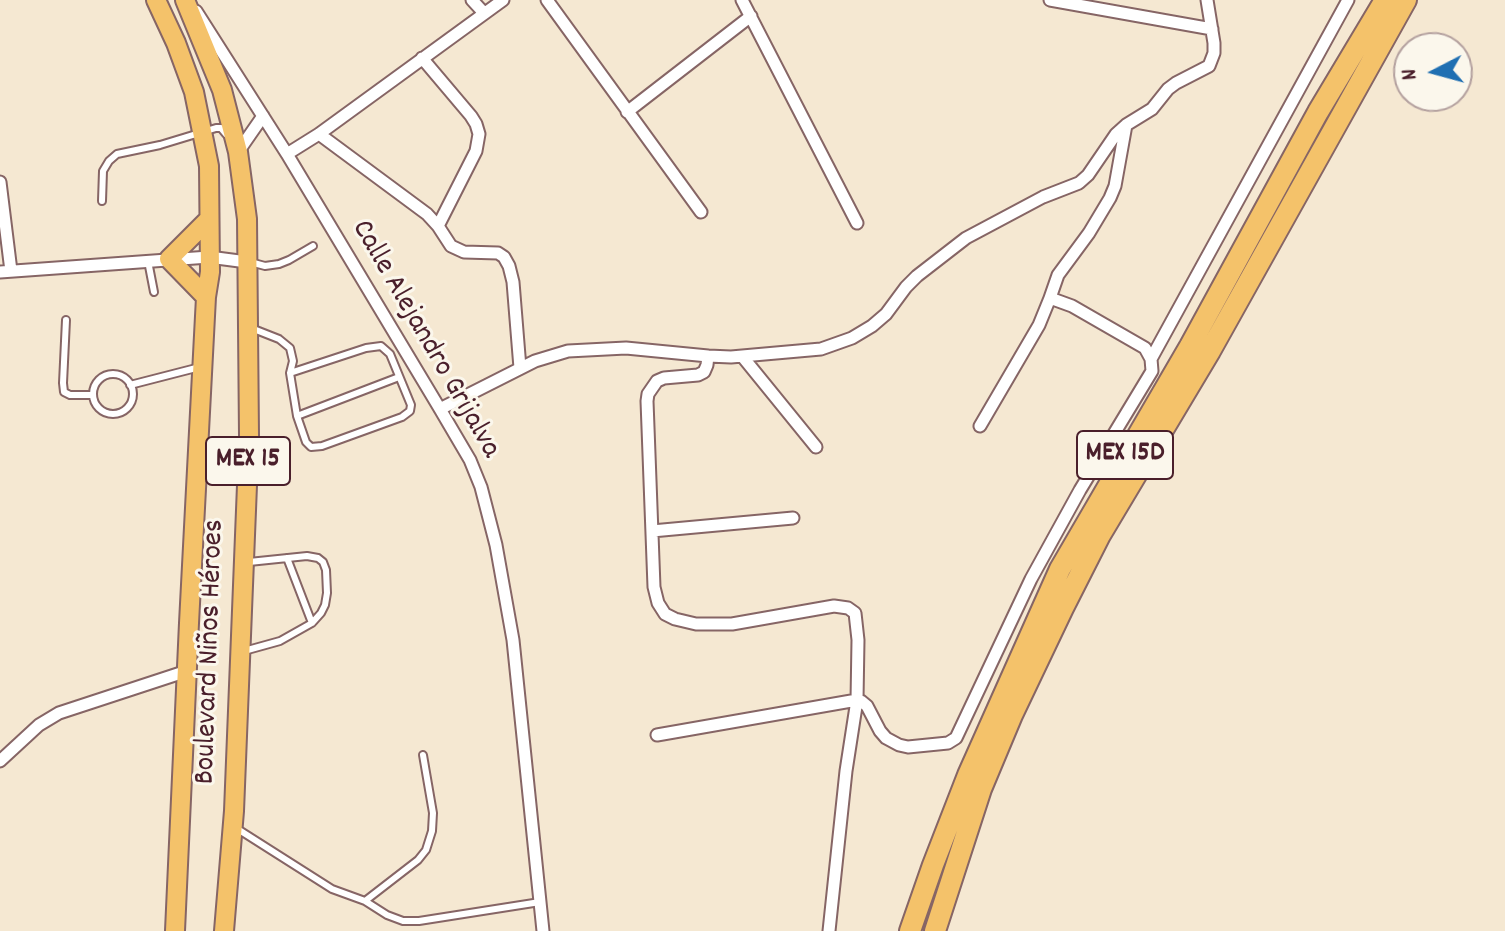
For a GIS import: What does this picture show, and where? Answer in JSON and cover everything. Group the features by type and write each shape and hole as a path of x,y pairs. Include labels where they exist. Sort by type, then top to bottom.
{"highway":[{"name":"MEX 15D","path":"910,931 968,775 1060,569 1190,346 1318,112 1385,0"},
{"name":"MEX 15D","path":"935,931 981,789 1063,608 1100,535 1210,351 1406,0"}],"main road":[{"name":"Boulevard Niños Héroes","path":"156,0 194,92 209,166 209,257 175,931"},
{"name":"Boulevard Niños Héroes","path":"187,0 222,90 238,152 247,219 249,435 233,826 224,931"},
{"path":"206,297 169,259 209,219"}],"street":[{"name":"Calle Alejandro Grijalva","path":"187,0 287,154 470,460 481,487 505,586 513,640 543,931"},
{"path":"472,0 484,13"},
{"path":"287,154 503,0"},
{"path":"547,0 701,212"},
{"path":"742,0 857,223"},
{"path":"1050,0 1212,29"},
{"path":"440,409 520,368 568,351 626,348 742,356 821,349 852,338 886,314 917,276 966,238 1043,197 1079,183 1126,125 1152,109 1176,83 1209,66 1214,53 1207,0"},
{"path":"1151,359 1348,0"},
{"path":"627,112 751,16"},
{"path":"422,58 471,116 479,134 476,151 438,226"},
{"path":"238,152 263,116"},
{"path":"980,426 1039,325 1058,275 1110,198 1126,125"},
{"path":"319,134 412,203 438,226 457,250 490,251 504,257 513,282 520,368"},
{"path":"0,182 6,272 209,257 247,262"},
{"path":"657,735 857,700 867,706 886,738 899,745 948,743 956,738 1031,579 1152,371 1151,359 1145,348 1072,306 1050,298"},
{"path":"708,356 704,372 664,378 648,394 654,587 665,614 696,624 732,624 834,606 848,608 855,613 857,700 829,931"},
{"path":"742,356 816,447"},
{"path":"652,531 793,518"},
{"path":"0,761 39,725 59,713 187,671"}],"lane":[{"path":"102,201 103,171 117,154 221,128 238,152"},
{"path":"247,262 265,266 279,264 313,246"},
{"path":"148,261 154,292"},
{"path":"66,320 64,392 93,395"},
{"path":"248,327 279,339 290,348 293,361 290,373 297,416 306,442 311,447 317,448 389,422 406,415 411,408 390,354 381,346 290,373"},
{"path":"130,385 203,366"},
{"path":"111,374 126,379 130,385 131,400 121,412 106,413 95,403 94,387 111,374"},
{"path":"297,416 399,377"},
{"path":"240,652 280,641 312,623 325,605 326,570 318,558 307,556 244,562"},
{"path":"287,558 312,623"},
{"path":"365,901 418,860 426,850 433,813 423,755"},
{"path":"233,826 332,889 365,901 403,921 540,902"}]}
